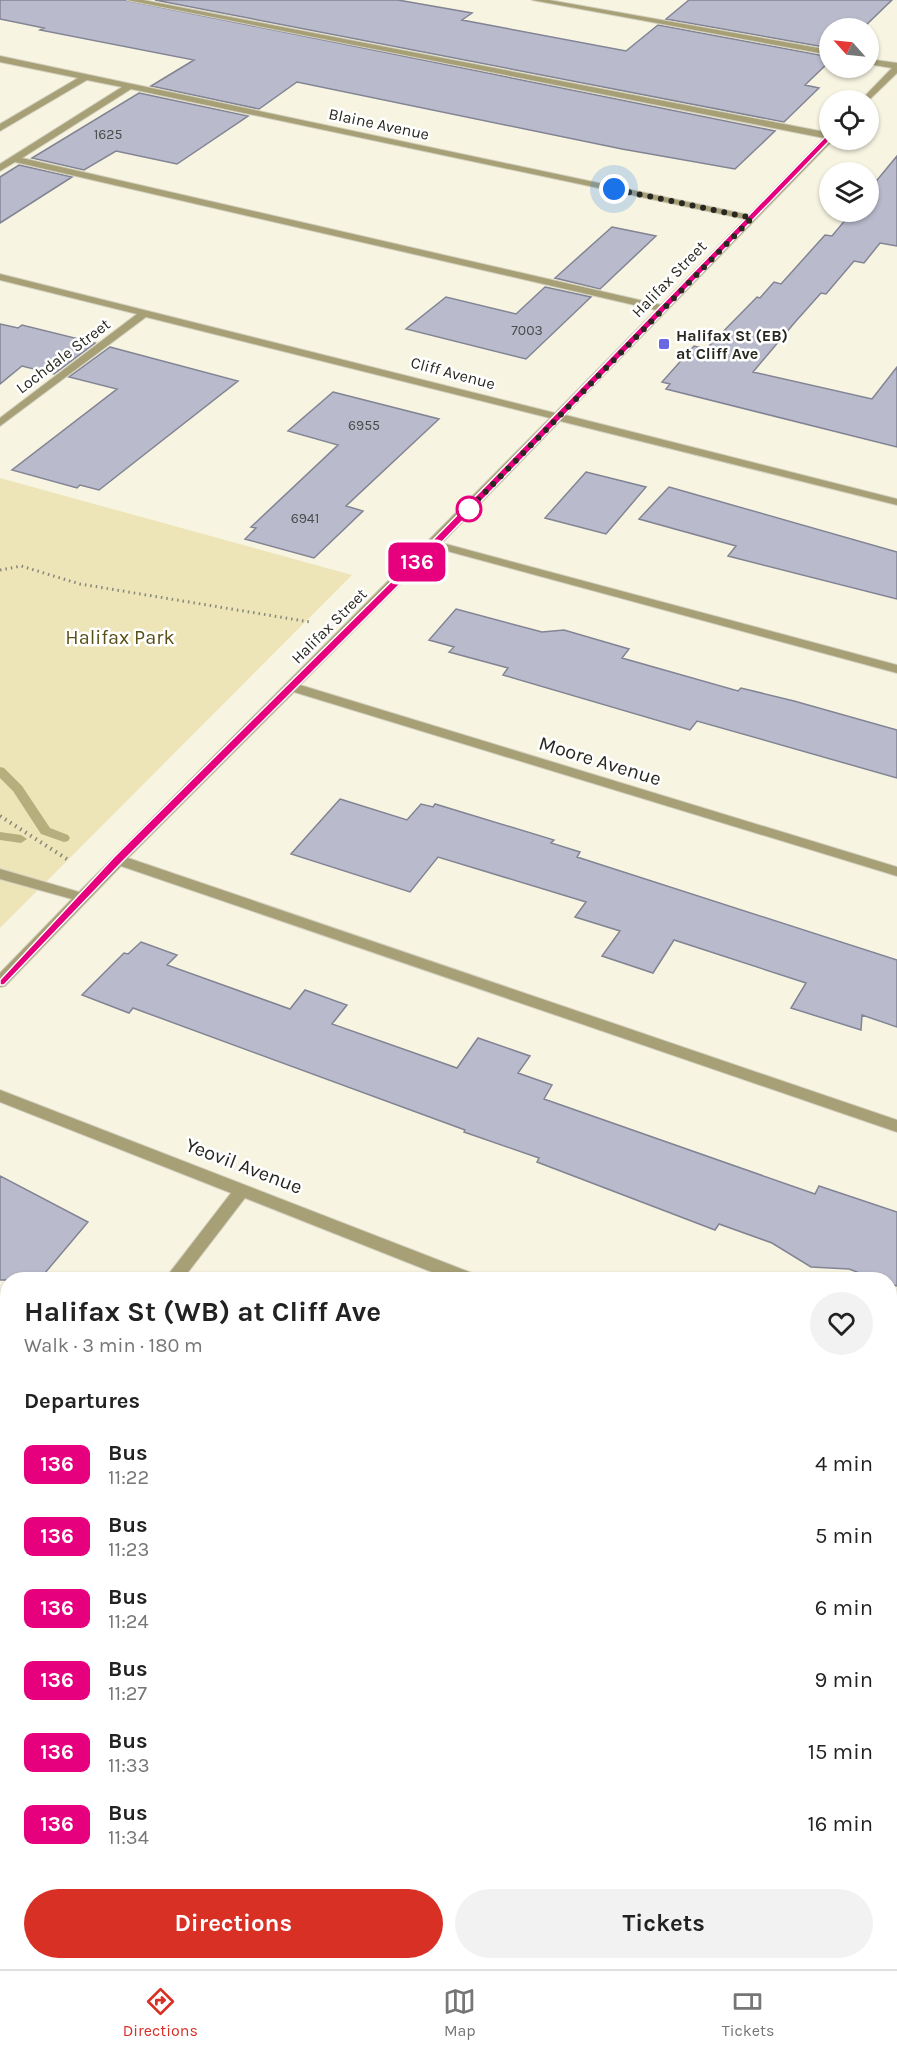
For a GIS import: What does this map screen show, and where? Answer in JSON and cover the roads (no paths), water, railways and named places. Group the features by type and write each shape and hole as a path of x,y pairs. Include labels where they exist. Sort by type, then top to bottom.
{"street":[{"path":"131,0 819,135"},
{"path":"536,0 819,52"},
{"name":"Blaine Avenue","path":"0,59 752,218"},
{"path":"879,63 897,67"},
{"path":"875,90 897,67"},
{"path":"0,128 86,77"},
{"path":"0,168 130,86"},
{"name":"Halifax Street","path":"0,982 118,860 435,544 819,148"},
{"path":"14,159 663,308"},
{"name":"Cliff Avenue","path":"0,277 897,502"},
{"name":"Lochdale Street","path":"0,423 145,313"},
{"path":"435,544 897,669"},
{"name":"Moore Avenue","path":"292,687 897,872"},
{"path":"118,860 897,1126"},
{"path":"0,874 82,897"},
{"name":"Yeovil Avenue","path":"0,1096 451,1272"},
{"path":"178,1272 242,1190"}],"waterway":[{"path":"0,771 18,789 45,831 64,838"},
{"path":"0,836 21,839"}],"place":[{"name":"Halifax St (EB) at Cliff Ave","path":"664,344"}],"park label":[{"name":"Halifax Park","path":"120,637"}]}
